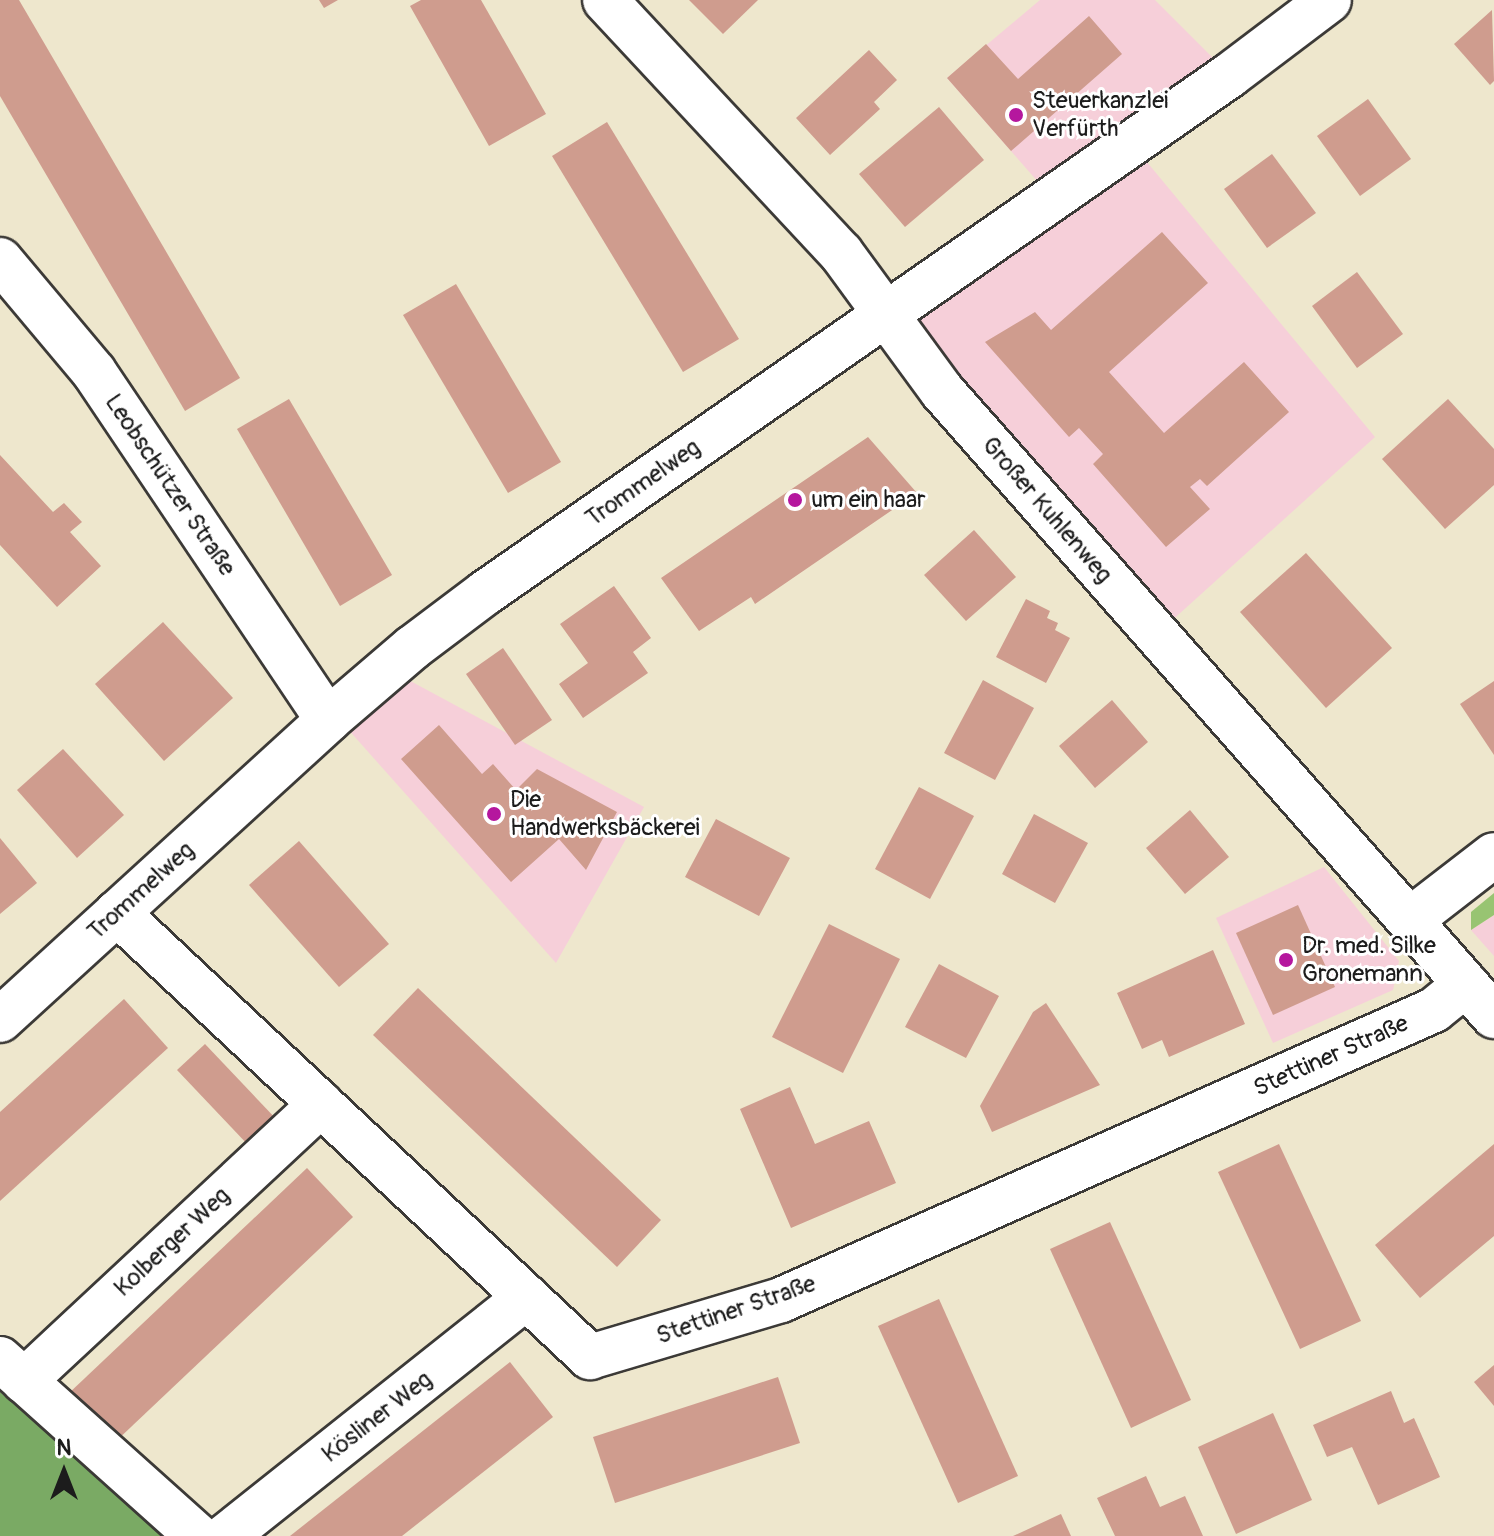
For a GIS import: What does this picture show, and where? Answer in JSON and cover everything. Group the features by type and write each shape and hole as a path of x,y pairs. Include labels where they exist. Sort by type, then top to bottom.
{"street":[{"name":"Großer Kuhlenweg","path":"605,0 841,253 953,403 1480,1000"},
{"name":"Trommelweg","path":"0,1020 328,720 412,648 485,593 1230,75 1329,0"},
{"name":"Leobschützer Straße","path":"0,260 94,372 328,720"},
{"path":"1410,920 1494,855"},
{"name":"Stettiner Straße","path":"117,913 590,1357 781,1300 1434,1010 1480,1000"},
{"name":"Kolberger Weg","path":"12,1370 321,1104"},
{"name":"Kösliner Weg","path":"226,1536 527,1297"},
{"path":"12,1370 197,1536"}],"shaded area":[{"path":"1040,0 1155,0 1230,75 1132,144 1375,437 1157,634 886,314 1053,199 947,78"},
{"path":"403,677 644,807 556,963 346,727"},
{"path":"1324,867 1399,961 1393,990 1273,1043 1216,918"},
{"path":"1494,915 1494,956 1471,930"}],"green space":[{"path":"1494,893 1494,915 1471,930 1471,912"},
{"path":"0,1392 172,1536 0,1536"}],"building":[{"path":"0,0 19,0 240,378 185,411 0,96"},
{"path":"319,0 338,0 324,8"},
{"path":"421,0 481,0 546,114 489,146 410,6"},
{"path":"689,0 758,0 723,34"},
{"path":"1492,10 1494,81 1490,85 1454,44"},
{"name":"Steuerkanzlei Verfürth","path":"1089,16 1122,54 1011,151 947,78 986,44 1018,79"},
{"path":"869,50 897,80 874,102 880,109 830,155 796,118"},
{"path":"1368,99 1411,159 1360,196 1317,136"},
{"path":"939,107 984,160 905,227 859,174"},
{"path":"607,122 739,339 683,372 552,156"},
{"path":"1272,154 1316,213 1267,248 1224,189"},
{"path":"1162,232 1208,283 1109,372 1164,433 1244,362 1289,412 1207,486 1200,479 1190,487 1210,509 1166,547 1093,464 1103,454 1079,428 1069,437 985,342 1035,312 1051,330"},
{"path":"1357,272 1403,334 1357,368 1312,306"},
{"path":"456,284 561,462 508,493 403,315"},
{"path":"289,399 392,575 340,606 237,429"},
{"path":"1448,399 1494,449 1494,485 1445,529 1382,459"},
{"path":"868,437 917,493 755,604 751,597 699,631 661,578"},
{"path":"0,455 53,512 64,503 82,522 70,532 101,566 57,607 0,545"},
{"path":"974,530 1016,577 966,621 924,575"},
{"path":"1306,553 1392,648 1326,708 1240,612"},
{"path":"614,586 651,638 633,652 648,673 583,718 559,684 588,663 560,624"},
{"path":"1026,599 1050,611 1047,618 1058,623 1055,630 1070,638 1046,683 996,657"},
{"path":"163,622 233,698 164,761 95,684"},
{"path":"503,648 552,720 515,745 466,674"},
{"path":"983,680 1034,708 995,780 944,753"},
{"path":"1494,681 1494,755 1460,704"},
{"path":"1112,700 1148,742 1095,788 1059,746"},
{"name":"Die Handwerksbäckerei","path":"439,725 482,774 493,764 516,790 537,769 617,812 586,870 559,839 511,882 401,759"},
{"path":"63,749 124,815 77,858 17,790"},
{"path":"919,787 974,816 930,899 875,869"},
{"path":"1190,810 1229,857 1185,894 1146,848"},
{"path":"1034,814 1088,843 1055,903 1002,874"},
{"path":"716,819 790,858 759,916 685,877"},
{"path":"0,838 37,883 0,914"},
{"path":"299,841 389,944 339,987 249,885"},
{"name":"Dr. med. Silke Gronemann","path":"1298,905 1335,987 1273,1015 1236,933"},
{"path":"829,924 900,959 843,1073 772,1037"},
{"path":"1213,950 1245,1024 1169,1057 1162,1040 1142,1049 1117,993"},
{"path":"939,964 999,996 966,1058 905,1027"},
{"path":"418,988 661,1220 617,1267 373,1035"},
{"path":"124,999 168,1048 0,1201 0,1112"},
{"path":"1046,1003 1100,1085 992,1132 980,1106 1033,1012"},
{"path":"205,1044 278,1121 250,1147 177,1070"},
{"path":"790,1087 815,1144 869,1121 896,1183 791,1228 740,1109"},
{"path":"1279,1144 1361,1321 1300,1349 1218,1172"},
{"path":"1494,1144 1494,1236 1420,1298 1375,1245"},
{"path":"307,1168 353,1217 113,1444 67,1395"},
{"path":"1110,1222 1191,1400 1131,1428 1050,1249"},
{"path":"939,1299 1018,1476 958,1503 878,1326"},
{"path":"510,1362 553,1417 402,1536 290,1536"},
{"path":"1494,1365 1494,1406 1474,1382"},
{"path":"778,1377 800,1443 615,1503 593,1437"},
{"path":"1391,1391 1404,1423 1414,1418 1440,1477 1378,1505 1352,1447 1327,1457 1313,1425"},
{"path":"1273,1413 1312,1500 1236,1534 1198,1447"},
{"path":"1146,1476 1160,1507 1185,1496 1203,1536 1115,1536 1097,1498"},
{"path":"1061,1514 1071,1536 1013,1536"}],"place":[{"name":"Steuerkanzlei Verfürth","path":"1016,115"},
{"name":"um ein haar","path":"795,500"},
{"name":"Die Handwerksbäckerei","path":"494,814"},
{"name":"Dr. med. Silke Gronemann","path":"1286,960"}]}
